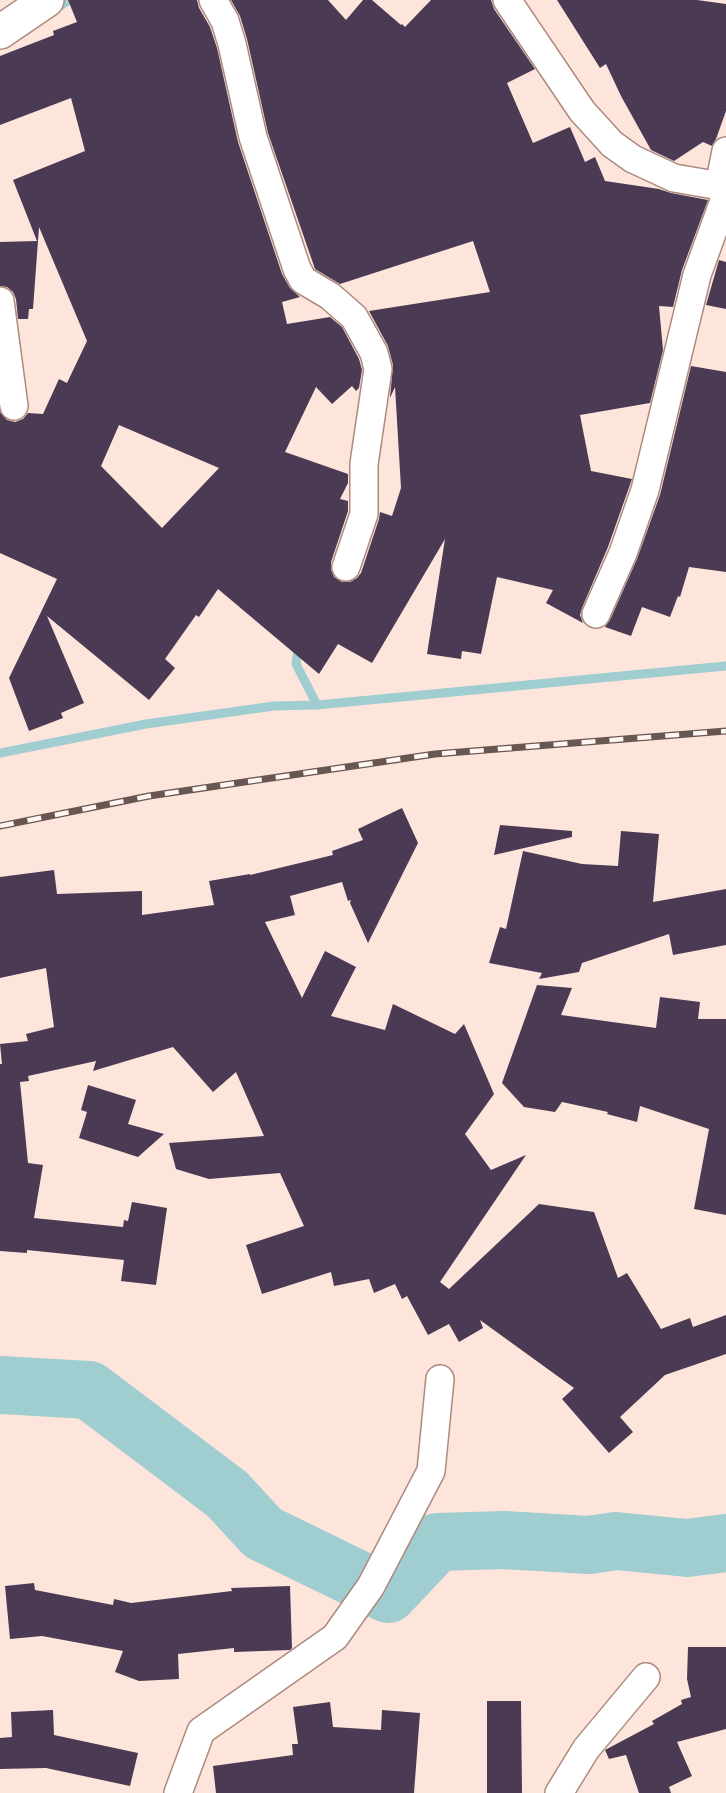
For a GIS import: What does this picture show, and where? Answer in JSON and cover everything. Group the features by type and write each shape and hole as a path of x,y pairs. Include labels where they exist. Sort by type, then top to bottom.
{"street":[{"path":"0,32 47,0"},
{"path":"213,0 225,21 253,137 297,269 303,280 330,296 354,317 374,353 378,369 364,464 364,514 346,567"},
{"path":"507,0 582,111 612,144 633,159 674,178 726,186"},
{"path":"726,152 720,181 726,186"},
{"path":"596,614 623,553 645,490 697,275 726,195"},
{"path":"0,301 14,406"},
{"path":"178,1793 201,1731 335,1637 371,1586 430,1471 440,1379"},
{"path":"559,1793 586,1749 646,1677"}],"building":[{"path":"68,0 197,0 210,27 217,48 238,142 282,274 290,288 300,297 282,302 287,324 330,317 342,327 359,359 362,370 359,388 356,391 352,386 332,404 316,387 285,452 348,474 348,483 340,499 348,501 348,511 331,562 334,577 342,582 350,582 361,573 380,512 392,516 401,488 395,387 390,398 393,365 388,346 369,311 490,292 473,241 340,284 315,269 268,133 247,39 240,16 231,0 328,0 346,20 363,0 372,0 405,27 431,0 491,0 494,9 535,69 507,83 533,143 570,127 585,162 595,157 605,181 659,189 708,200 682,270 673,307 659,306 663,350 650,403 580,415 591,471 632,479 608,547 582,608 580,615 583,623 546,603 553,590 497,577 481,654 462,651 461,659 427,654 445,539 372,663 338,644 319,674 218,589 199,617 196,615 165,659 175,668 149,700 47,616 84,703 61,713 63,718 29,731 9,678 57,579 0,553 0,412 7,420 15,422 23,419 28,413 43,414 59,379 67,383 87,341 39,227 33,309 29,309 28,319 18,319 13,292 7,287 0,286 0,242 37,241 13,180 85,151 71,98 0,125 0,56 54,35 53,31 77,22","holes":["119,425 219,468 162,528 101,466"]},
{"path":"557,0 697,0 726,4 726,111 712,146 703,142 674,161 651,150 606,64 600,68"},
{"path":"719,260 726,262 726,309 706,305"},
{"path":"691,366 726,372 726,572 689,567 680,597 678,596 670,617 642,607 631,636 605,627 637,559 660,495"},
{"path":"402,808 418,843 368,943 350,903 351,900 348,901 342,882 290,896 295,915 265,922 302,998 325,951 356,967 331,1016 385,1030 393,1004 455,1034 464,1024 494,1094 465,1134 491,1170 526,1155 440,1282 449,1289 539,1204 594,1212 618,1278 627,1273 661,1329 690,1318 693,1327 726,1315 726,1354 665,1375 620,1417 633,1432 609,1453 562,1399 574,1388 480,1320 483,1328 459,1342 449,1324 428,1335 407,1296 402,1299 395,1284 374,1293 369,1279 334,1286 331,1272 262,1294 246,1245 304,1226 280,1173 209,1179 176,1169 169,1143 264,1136 236,1072 213,1092 173,1047 93,1071 96,1061 28,1076 29,1081 20,1082 28,1163 43,1165 34,1218 123,1227 124,1220 128,1221 132,1202 167,1208 156,1285 121,1281 124,1260 27,1250 27,1253 0,1251 0,1064 2,1064 0,1044 28,1041 26,1034 54,1027 46,968 0,978 0,877 54,870 57,894 142,891 142,915 214,905 209,881 250,875 333,855 332,851 363,840 358,829"},
{"path":"500,825 572,831 572,837 494,855"},
{"path":"621,831 659,834 653,902 726,889 726,945 673,955 669,934 582,963 579,972 539,979 542,973 489,963 500,927 506,929 523,851 582,864 618,866"},
{"path":"537,985 572,988 561,1015 656,1028 660,997 700,1002 698,1019 726,1019 726,1215 694,1209 709,1129 640,1106 637,1122 607,1114 608,1112 562,1102 555,1112 524,1107 502,1083"},
{"path":"88,1085 136,1100 128,1124 164,1134 138,1157 79,1138 87,1112 81,1110"},
{"path":"34,1583 35,1590 113,1605 114,1599 131,1603 232,1591 231,1588 290,1586 292,1648 290,1650 234,1652 234,1648 178,1654 179,1679 139,1681 115,1672 123,1651 42,1636 10,1639 5,1586"},
{"path":"688,1647 726,1647 726,1729 677,1742 692,1776 669,1787 671,1793 639,1793 626,1755 609,1759 605,1750 654,1724 652,1721 682,1704 681,1700 691,1697 687,1679"},
{"path":"487,1701 521,1701 522,1793 487,1793"},
{"path":"330,1702 333,1727 381,1730 382,1710 420,1713 414,1793 216,1793 213,1766 293,1755 292,1744 298,1744 293,1707"},
{"path":"53,1710 54,1735 138,1753 130,1786 46,1768 0,1769 0,1738 12,1737 11,1712"}],"waterway":[{"path":"54,10 69,0"},
{"path":"299,643 296,664 317,705"},
{"path":"0,753 146,724 274,706 317,705 726,666"},
{"path":"0,1385 89,1390 227,1494 263,1533 388,1594 437,1542 504,1540 589,1545 616,1541 687,1548 726,1543"}],"railway":[{"path":"0,826 149,796 435,754 726,731"}]}
